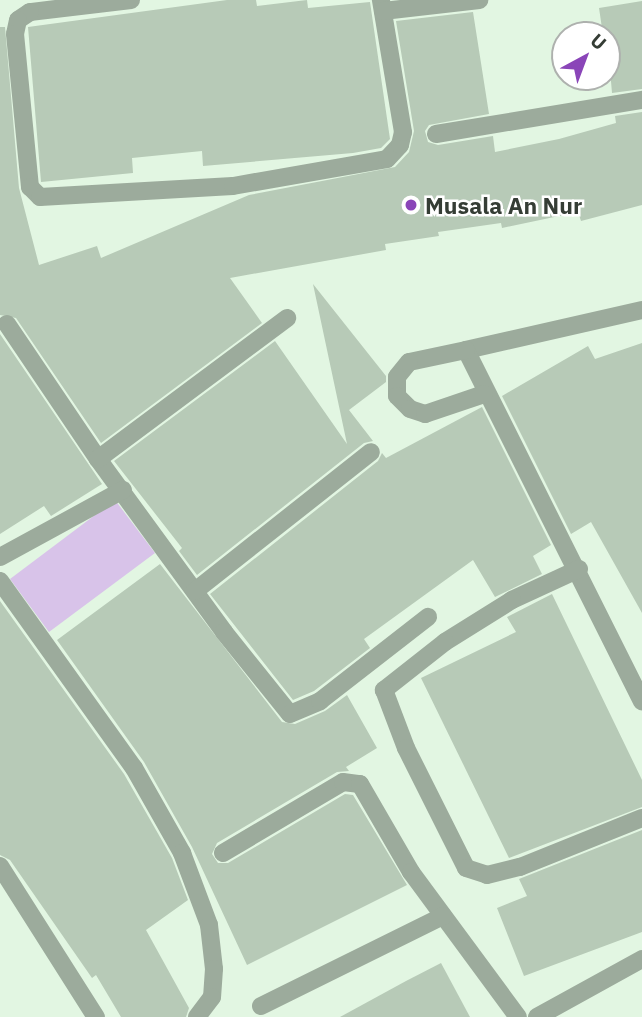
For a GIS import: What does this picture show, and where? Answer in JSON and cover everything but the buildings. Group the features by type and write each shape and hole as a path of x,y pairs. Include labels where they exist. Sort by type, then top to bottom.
{"street":[{"path":"131,0 30,12 18,20 15,34 30,187 40,197 233,186 387,159 400,145 402,132 382,5 479,0"},
{"path":"436,134 642,100"},
{"path":"484,394 425,414 410,409 397,396 397,377 409,362 642,310"},
{"path":"98,459 287,318"},
{"path":"7,324 98,459 290,714 320,701 428,617"},
{"path":"466,350 484,394 579,569 642,701"},
{"path":"195,590 371,452"},
{"path":"0,557 122,490"},
{"path":"579,569 512,600 445,642 384,690 406,748 466,868 487,875 520,867 642,818"},
{"path":"0,581 134,768 181,853 209,925 214,969 212,997 197,1017"},
{"path":"223,853 352,780 360,784 443,916 518,1017"},
{"path":"0,866 96,1017"},
{"path":"261,1006 443,916"},
{"path":"537,1017 642,959"}],"shaded area":[{"path":"115,500 155,553 49,632 10,579"}],"place":[{"name":"Musala An Nur","path":"411,205"}]}
